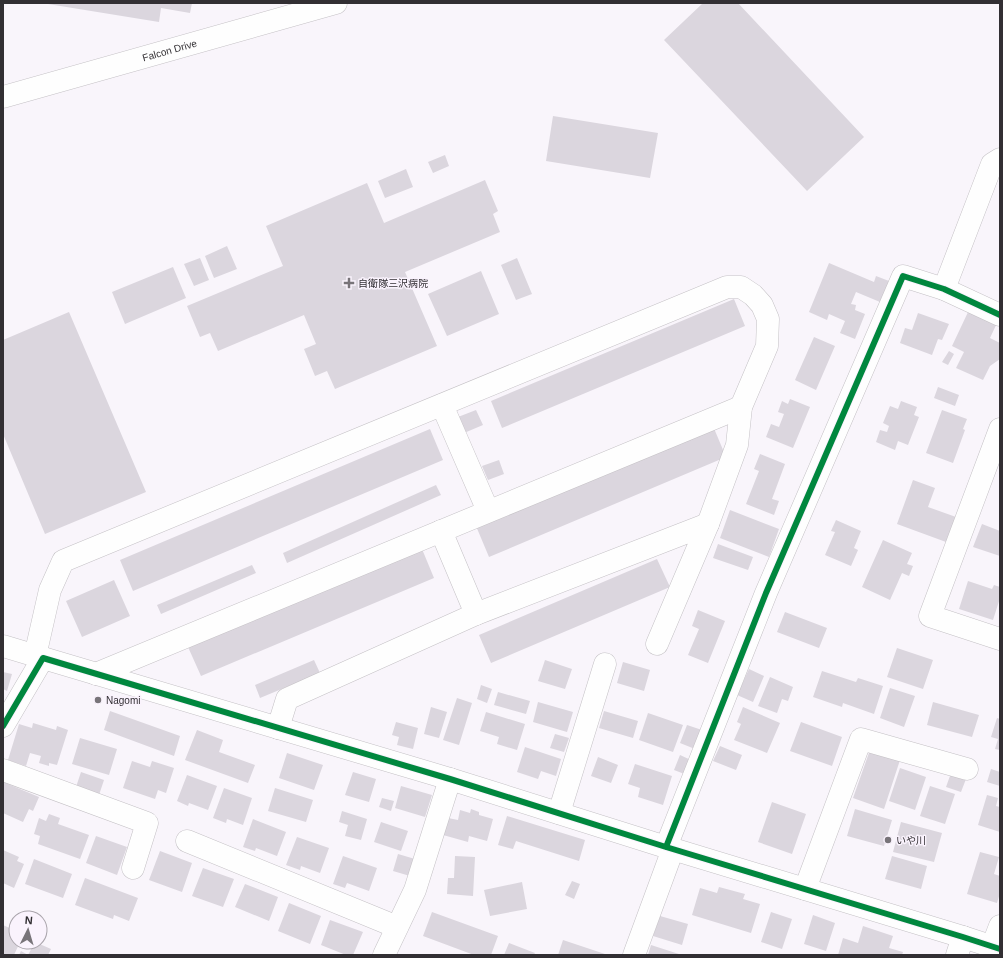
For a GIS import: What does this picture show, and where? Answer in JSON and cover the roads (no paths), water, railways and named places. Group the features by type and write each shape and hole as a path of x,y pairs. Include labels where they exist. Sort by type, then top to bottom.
{"street":[{"name":"Falcon Drive","path":"3,97 336,3"},
{"path":"944,289 992,164 1000,159"},
{"path":"634,955 670,848 766,593 904,276 944,289 1000,316"},
{"path":"3,726 39,657 50,590 63,561 727,287 741,287 752,294 762,305 768,319 767,346 740,407 737,445 708,524 658,644"},
{"path":"442,405 488,511"},
{"path":"96,674 740,407"},
{"path":"1000,429 930,616 1000,639"},
{"path":"278,728 288,699 476,614 708,524"},
{"path":"441,531 476,614"},
{"path":"3,646 450,778 670,848 805,888 960,946 998,936"},
{"path":"559,813 605,664"},
{"path":"805,888 861,739 967,769"},
{"path":"3,770 147,823 133,868"},
{"path":"384,955 415,890 450,778"},
{"path":"187,841 397,927"}],"place":[{"name":"自衛隊三沢病院","path":"349,283"},
{"name":"Nagomi","path":"98,700"},
{"name":"いや川","path":"888,840"}]}
